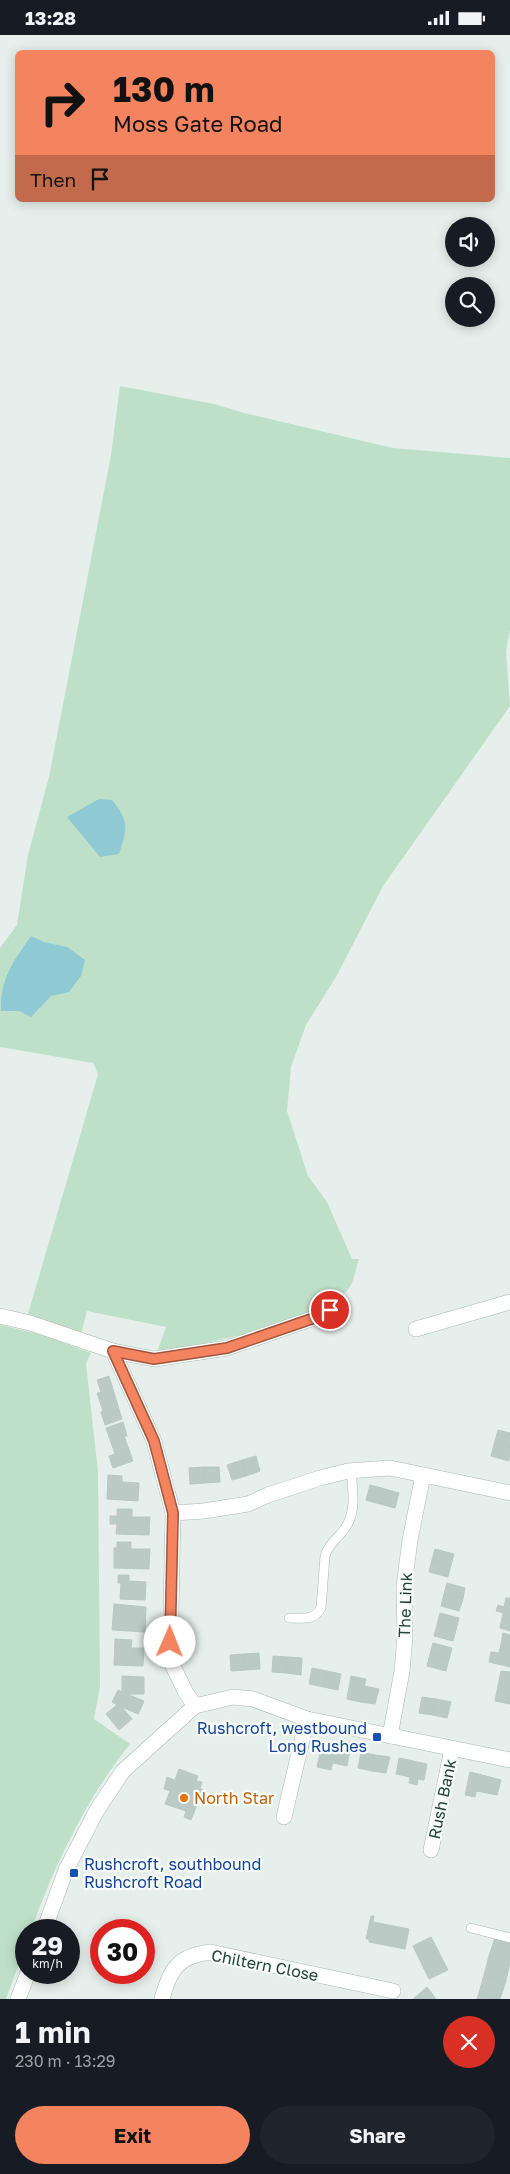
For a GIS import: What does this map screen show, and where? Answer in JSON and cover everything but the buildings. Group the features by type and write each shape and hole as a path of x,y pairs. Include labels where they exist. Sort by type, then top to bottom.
{"street":[{"path":"416,1329 510,1302"},
{"path":"0,1316 30,1323 113,1351 154,1359 227,1348 320,1316 339,1304"},
{"path":"113,1351 154,1441 173,1513 170,1660 186,1693 195,1706"},
{"path":"173,1513 204,1511 248,1504 268,1495 320,1478 351,1471 390,1468 510,1493"},
{"name":"The Link","path":"390,1736 402,1671 405,1636 404,1585 410,1540 423,1475"},
{"path":"48,1919 66,1870 97,1810 124,1771 195,1706 233,1697 253,1699 307,1719 510,1760"},
{"path":"284,1817 307,1719"},
{"name":"Rush Bank","path":"430,1849 452,1749"},
{"name":"Chiltern Close","path":"162,1999 166,1983 183,1959 210,1952 393,1991"},
{"path":"18,1999 24,1984"}],"lane":[{"path":"289,1618 312,1618 322,1608 327,1548 345,1529 351,1515 354,1500 351,1471"},
{"path":"472,1927 510,1938"}],"green space":[{"path":"120,386 214,404 244,413 393,448 510,458 510,630 506,651 510,706 383,886 336,977 306,1025 291,1067 287,1111 308,1176 327,1202 352,1259 359,1259 351,1285 338,1298 317,1310 291,1321 262,1330 157,1352 166,1327 87,1311 81,1334 28,1314 98,1074 93,1063 0,1047 0,948 17,925 28,855 49,777 111,455"},
{"path":"0,1325 43,1335 91,1353 86,1363 98,1471 100,1686 94,1719 130,1744 99,1787 73,1833 50,1881 35,1919 15,1919 15,1974 6,1999 0,1999"}],"water":[{"path":"99,799 112,800 122,814 125,832 119,854 100,857 67,817"},
{"path":"31,936 44,942 67,947 85,960 81,976 69,992 51,996 31,1017 19,1011 1,1011 1,999 9,971"}],"place":[{"name":"Rushcroft, westbound Long Rushes","path":"377,1737"},
{"name":"North Star","path":"184,1798"},
{"name":"Rushcroft, southbound Rushcroft Road","path":"74,1873"}],"route":[{"path":"170,1642 173,1513 154,1441 113,1351 154,1359 227,1348 320,1316 330,1310"}]}
